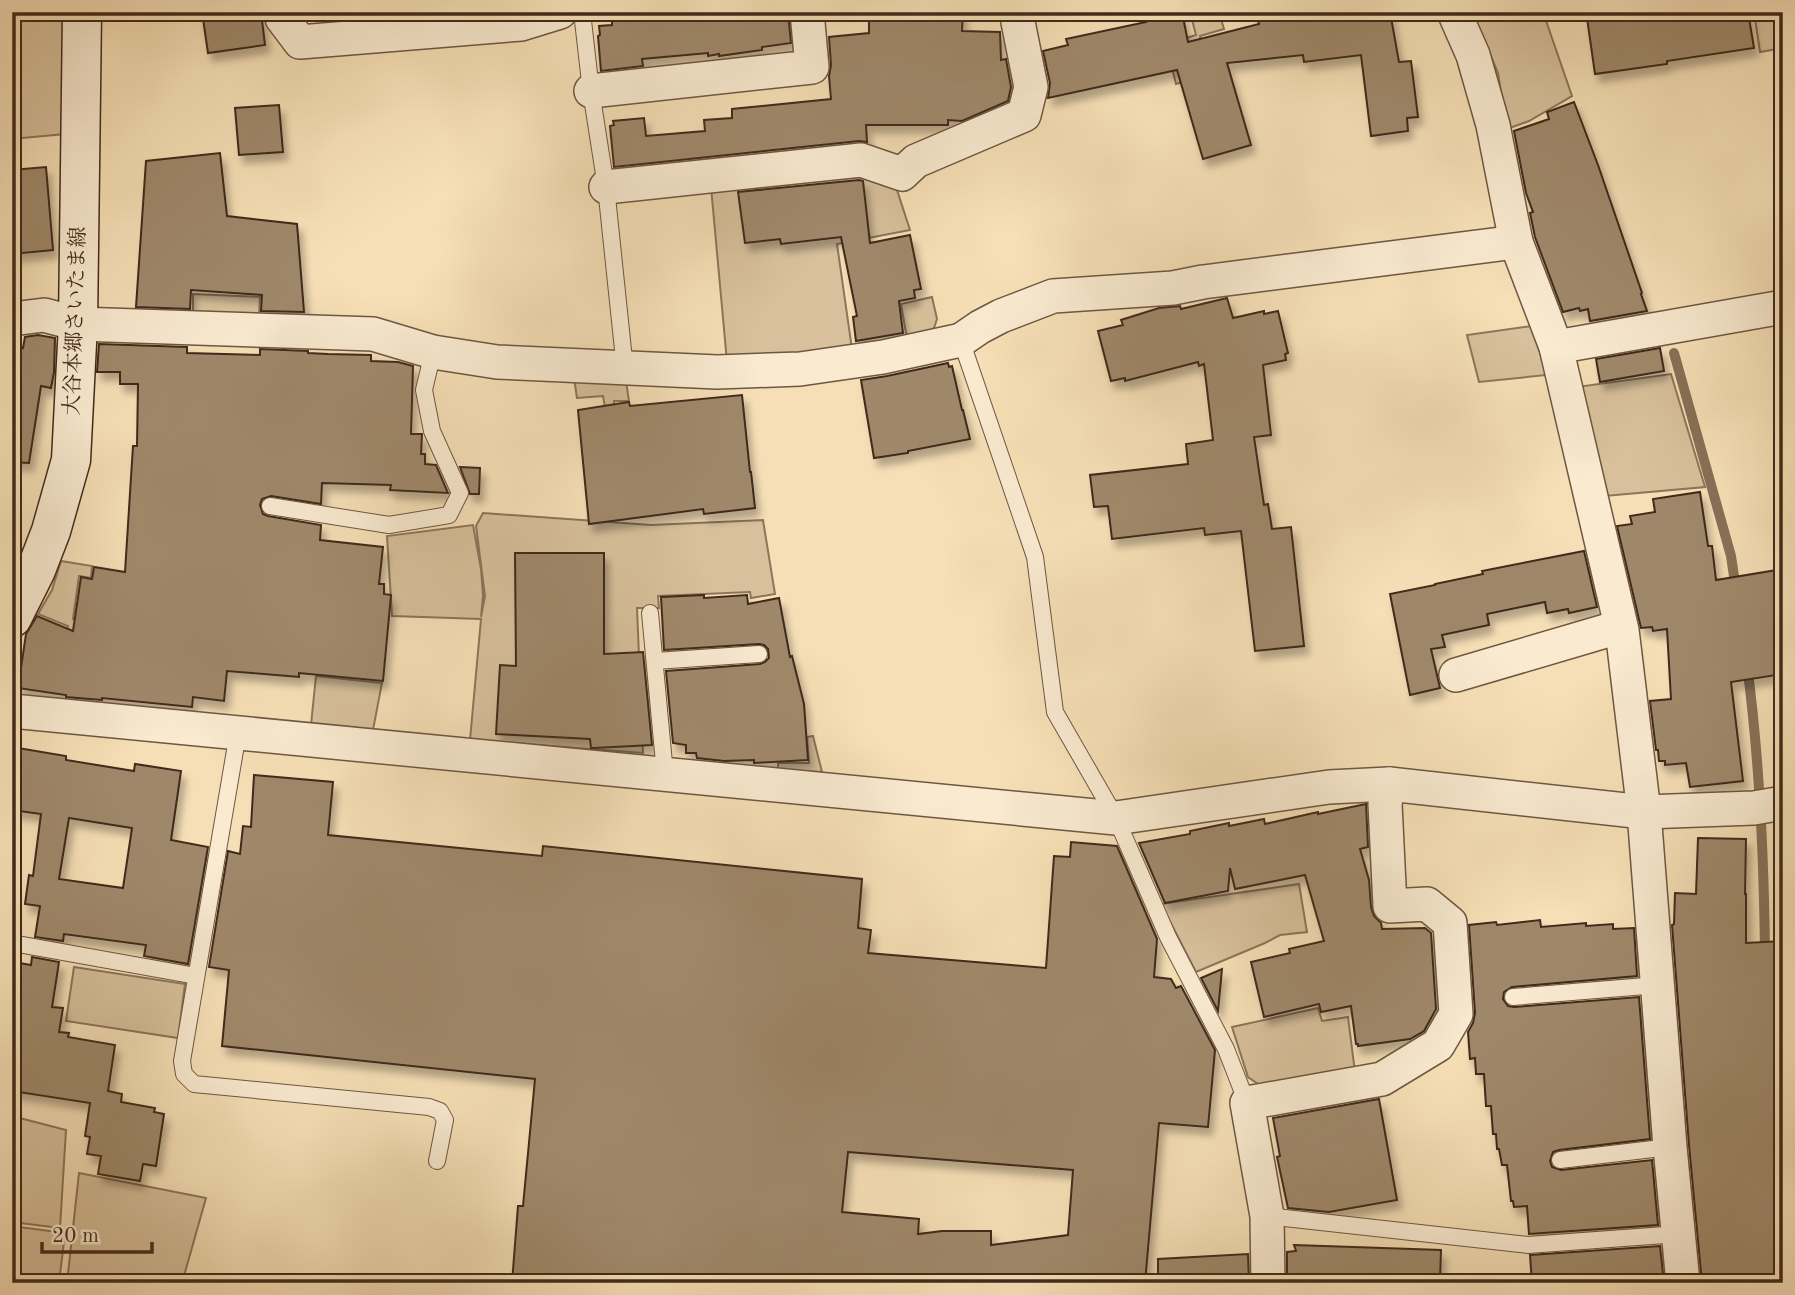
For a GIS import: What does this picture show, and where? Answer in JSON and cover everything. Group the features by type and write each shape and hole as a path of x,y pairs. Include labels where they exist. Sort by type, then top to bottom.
{"main road":[{"name":"大谷本郷さいたま線","path":"12,618 36,570 51,531 71,460 78,324 82,12"}],"street":[{"path":"281,12 282,18 300,42 521,24 560,12"},
{"path":"591,91 812,66 807,12"},
{"path":"606,187 861,160 902,174 916,161 1024,115 1031,87 1018,12"},
{"path":"1454,12 1473,55 1493,125 1516,242 1556,347 1620,624 1644,812 1683,1283"},
{"path":"12,319 44,315 78,324 373,334 433,352 497,362 717,372 800,369 883,357 961,340 1001,316 1053,296 1173,288 1516,242"},
{"path":"1556,347 1783,307"},
{"path":"1456,675 1609,630 1620,624"},
{"path":"12,711 1116,818 1328,787 1390,784 1644,812 1772,805"},
{"path":"1268,1283 1267,1216 1247,1103 1382,1079 1438,1045 1456,1014 1450,923 1427,904 1390,906 1385,804 1390,784"}],"lane":[{"path":"582,12 606,187 625,369"},
{"path":"961,340 1035,556 1055,712 1116,818 1168,937 1226,1049 1247,1103"},
{"path":"270,506 389,525 449,515 460,493 432,431 424,390 433,352"},
{"path":"650,613 665,774"},
{"path":"655,661 759,654"},
{"path":"238,733 182,1061 184,1074 194,1084 429,1107 440,1111 444,1120 438,1161"},
{"path":"12,943 196,975"},
{"path":"1513,997 1658,985"},
{"path":"1560,1160 1670,1147"},
{"path":"1267,1216 1528,1245 1679,1234"}],"shaded area":[{"path":"12,12 65,12 65,134 12,139"},
{"path":"1190,12 1219,12 1224,29 1200,36 1211,73 1176,84 1166,44 1196,35"},
{"path":"1472,12 1543,12 1572,96 1529,121 1507,129 1498,73"},
{"path":"1754,12 1783,12 1783,48 1760,52"},
{"path":"876,173 896,187 910,230 837,244 852,349 727,362 711,187"},
{"path":"193,294 260,297 259,315 193,313"},
{"path":"932,297 937,319 932,334 907,339 901,304"},
{"path":"1532,326 1547,375 1479,382 1467,335"},
{"path":"1671,374 1705,487 1605,496 1577,387"},
{"path":"574,378 626,381 629,401 614,401 614,407 605,407 603,396 577,398"},
{"path":"483,513 651,525 763,520 775,594 751,598 750,592 658,596 659,608 637,608 643,753 470,740 481,619 392,616 387,536 473,525 481,569 481,617 485,596 476,526"},
{"path":"61,561 92,566 91,578 79,576 73,619 152,634 63,641 68,626 38,614 52,590"},
{"path":"316,676 382,683 373,730 311,725"},
{"path":"813,736 822,772 778,770 778,763 809,763 807,737"},
{"path":"1299,884 1307,932 1280,935 1196,972 1161,904"},
{"path":"74,967 185,984 178,1038 66,1021"},
{"path":"1318,1008 1322,1021 1348,1017 1355,1072 1261,1086 1248,1077 1232,1027"},
{"path":"12,1116 66,1130 60,1228 12,1222"},
{"path":"79,1173 206,1198 182,1283 67,1283"},
{"path":"12,1226 65,1233 59,1283 12,1283"}],"building":[{"path":"202,12 261,12 265,45 208,53"},
{"path":"788,12 791,43 719,56 708,56 708,53 642,59 643,66 601,71 599,26 612,25 612,20 644,17 643,14"},
{"path":"869,12 963,12 962,31 1000,32 1001,60 1006,59 1011,87 1008,101 962,121 948,120 948,125 866,125 867,142 614,167 610,126 614,125 613,121 644,118 646,136 705,131 704,120 732,118 732,109 831,99 829,37 869,33"},
{"path":"1144,12 1182,12 1188,42 1259,24 1257,12 1390,12 1399,62 1411,61 1418,117 1407,118 1408,131 1371,136 1361,55 1304,62 1303,55 1227,63 1251,145 1203,159 1177,70 1048,98 1050,83 1043,51 1068,45 1066,39 1146,22"},
{"path":"1632,12 1748,12 1754,48 1595,74 1587,18"},
{"path":"1574,102 1647,311 1590,321 1588,309 1563,312 1535,237 1530,213 1533,212 1526,193 1514,131 1549,119 1547,112"},
{"path":"279,105 283,152 239,155 235,108"},
{"path":"220,153 227,216 297,224 304,312 261,311 262,295 191,290 190,309 136,307 146,161"},
{"path":"46,167 53,250 12,254 12,170"},
{"path":"863,181 870,243 910,235 921,289 914,290 915,298 899,301 903,333 856,341 853,317 857,316 841,237 781,244 780,239 745,243 738,192"},
{"path":"1227,298 1233,318 1264,311 1264,314 1278,311 1288,353 1285,354 1286,360 1263,365 1271,435 1254,437 1264,505 1268,504 1272,529 1291,527 1304,646 1255,651 1241,531 1205,535 1204,528 1112,539 1108,506 1094,507 1090,475 1188,464 1186,444 1213,440 1204,364 1199,366 1198,362 1125,381 1125,378 1111,381 1098,331 1123,325 1121,320 1159,308 1180,306 1181,309"},
{"path":"38,335 55,338 51,388 41,386 29,463 12,462 12,346 23,348 25,337"},
{"path":"99,344 187,347 187,353 260,355 260,349 371,355 371,361 398,362 413,366 411,434 422,434 421,454 425,454 425,464 436,465 448,493 390,490 391,485 322,483 321,504 271,496 262,499 260,505 263,514 268,516 321,525 320,540 383,547 379,584 384,584 384,594 391,595 383,681 299,673 299,677 227,671 224,701 193,697 192,707 66,697 18,688 26,634 37,616 73,631 81,577 92,579 94,567 125,572 133,446 137,446 138,384 120,384 120,372 97,372"},
{"path":"1660,348 1664,371 1600,382 1596,359"},
{"path":"948,363 949,367 952,366 970,439 874,458 861,380"},
{"path":"742,395 755,508 704,514 703,509 589,524 578,410 629,402 630,406"},
{"path":"460,467 480,468 479,494 470,494"},
{"path":"1700,492 1708,546 1712,546 1716,580 1783,569 1783,674 1731,682 1743,781 1690,787 1686,763 1665,765 1665,761 1659,761 1650,701 1671,699 1667,629 1653,631 1652,627 1641,628 1617,526 1632,524 1630,516 1655,512 1653,499"},
{"path":"1584,551 1597,607 1569,613 1568,609 1547,613 1545,602 1487,614 1489,625 1442,635 1445,647 1431,649 1440,688 1410,695 1390,594 1483,574 1482,571"},
{"path":"515,553 604,553 604,654 643,652 652,745 591,748 590,739 496,734 500,665 516,666"},
{"path":"704,595 704,598 747,595 748,604 779,598 790,657 792,656 804,704 808,760 754,763 754,760 697,758 696,753 686,753 686,745 673,743 666,671 760,664 769,658 768,649 759,644 664,650 661,597"},
{"path":"12,747 66,756 66,760 134,771 135,764 181,771 171,840 208,847 188,964 144,956 146,945 64,934 63,941 35,937 40,906 25,904 29,875 33,876 41,814 12,810","holes":["69,818 132,828 123,888 59,879"]},
{"path":"254,775 333,782 328,835 542,856 543,846 862,879 858,928 871,930 868,953 1046,968 1054,856 1070,857 1071,842 1117,846 1157,939 1154,977 1171,979 1176,988 1181,986 1215,1050 1208,1127 1159,1123 1145,1283 800,1283 735,1278 734,1283 512,1283 518,1206 523,1206 535,1079 222,1046 229,970 209,967 228,851 240,854 243,826 251,827","holes":["848,1152 1073,1170 1068,1235 991,1245 991,1231 918,1234 919,1219 842,1212"]},
{"path":"1366,804 1368,847 1360,849 1369,880 1374,916 1381,923 1382,929 1425,928 1431,933 1436,1009 1424,1031 1410,1039 1358,1046 1351,1006 1321,1012 1319,1004 1264,1017 1251,962 1290,953 1289,949 1324,941 1305,875 1235,889 1230,868 1228,891 1165,903 1139,843 1190,834 1190,831 1229,823 1229,826 1264,819 1265,824"},
{"path":"1698,838 1746,839 1746,943 1783,941 1783,1276 1702,1283 1672,925 1675,893 1696,894"},
{"path":"1540,920 1541,927 1586,923 1586,926 1613,924 1613,929 1634,928 1637,976 1512,987 1504,992 1503,999 1508,1006 1514,1007 1639,997 1650,1139 1559,1150 1553,1152 1550,1161 1552,1167 1561,1170 1652,1160 1658,1225 1529,1234 1527,1206 1514,1207 1511,1201 1507,1165 1502,1165 1497,1149 1491,1106 1486,1106 1484,1074 1476,1074 1475,1058 1470,1059 1468,1032 1475,1013 1469,925"},
{"path":"32,957 59,962 52,1007 63,1008 59,1032 69,1033 68,1037 115,1045 108,1091 122,1094 121,1102 155,1108 154,1112 164,1114 156,1166 143,1164 140,1181 98,1174 101,1156 87,1154 90,1137 85,1136 90,1103 12,1091 12,1064 20,1011 12,1010 12,971 18,972 19,963 31,965"},
{"path":"1222,969 1218,1011 1201,978"},
{"path":"1379,1099 1397,1200 1329,1212 1288,1208 1277,1157 1280,1156 1273,1118"},
{"path":"1294,1245 1441,1250 1440,1280 1287,1283 1287,1252 1296,1251"},
{"path":"1660,1246 1664,1283 1532,1283 1530,1255"},
{"path":"1248,1254 1249,1283 1158,1283 1158,1259"}],"waterway":[{"path":"1674,353 1731,556 1736,590"},
{"path":"1747,665 1760,810 1765,956"}]}
